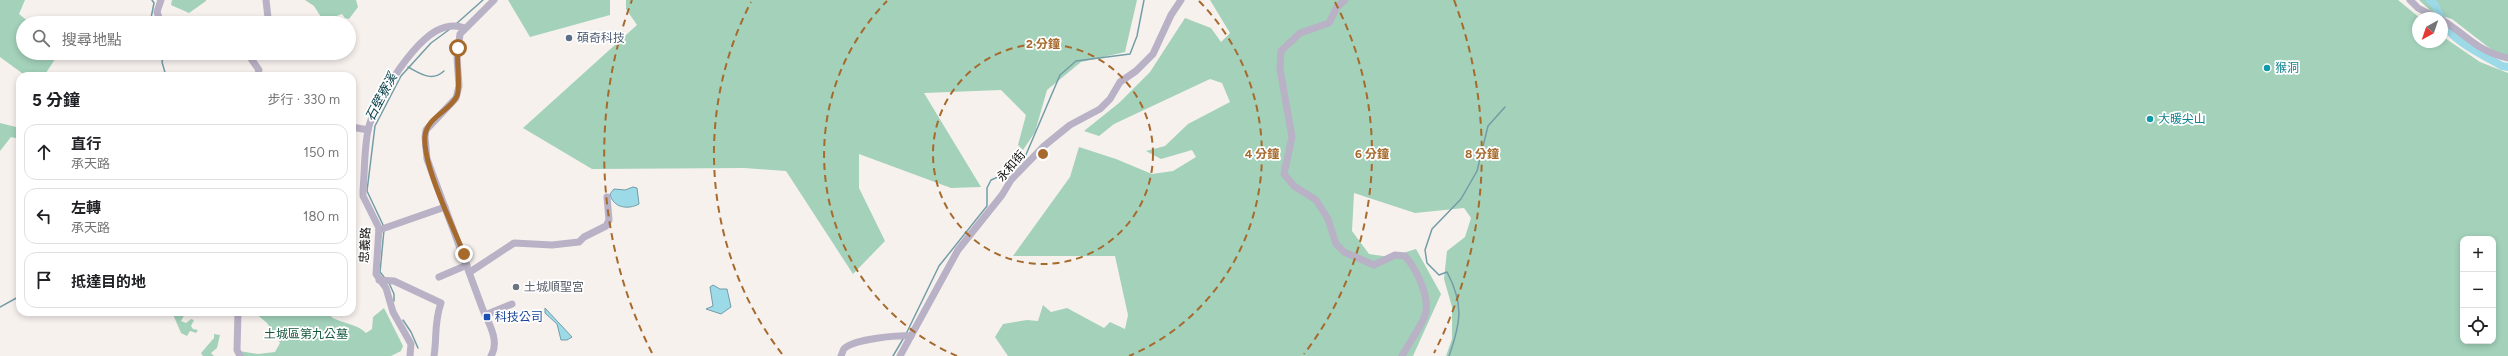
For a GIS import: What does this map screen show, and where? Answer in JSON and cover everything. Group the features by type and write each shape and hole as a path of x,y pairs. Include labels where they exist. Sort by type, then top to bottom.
{"street":[{"path":"158,16 157,12 161,0"},
{"path":"266,0 268,16"},
{"path":"493,356 493,333 427,159 425,137 429,126 456,98 459,39 465,28 494,0"},
{"name":"永和街","path":"900,356 907,335 958,250 1002,195 1011,180 1044,146 1070,125 1100,109 1110,99 1120,82 1136,71 1153,54 1171,14 1181,0"},
{"path":"1345,0 1337,7 1329,23 1300,33 1281,50 1280,69 1292,137 1284,174 1294,186 1316,200 1328,219 1336,244 1344,252 1374,265 1395,255 1405,256 1424,286 1425,317 1402,356"},
{"path":"2410,0 2418,8 2426,12"},
{"path":"2448,24 2474,46 2494,55 2508,58"},
{"name":"忠義路","path":"410,356 411,344 393,312 384,280 375,269 382,230 363,196 368,130 397,71 421,44 447,26 465,28"},
{"path":"255,62 259,72"},
{"path":"356,128 368,130"},
{"path":"439,277 468,268 514,243 552,245 579,242 584,237 606,226 609,220 607,197"},
{"path":"382,230 445,207"},
{"path":"384,280 441,303 436,318 437,339 434,356"},
{"path":"485,315 512,304"},
{"path":"238,316 237,350 240,356"},
{"path":"841,356 845,348 854,344 893,335 907,335"}],"green space":[{"path":"0,0 25,0 19,14 21,16 16,16 16,60 54,60 47,72 21,72 0,57"},
{"path":"172,0 206,1 189,13 171,5"},
{"path":"305,0 356,0 358,7 351,16 344,16 342,14 337,16 320,16 314,6"},
{"path":"508,0 610,0 610,15 530,37"},
{"path":"626,0 1137,0 1125,52 1081,62 1047,90 1035,132 1023,150 1018,145 1026,115 1001,90 924,93 981,187 951,188 859,154 859,188 885,241 853,274 786,171 744,168 592,169 523,128 637,25 626,9"},
{"path":"1210,0 2398,0 2413,12 2412,48 2448,48 2448,40 2480,62 2508,73 2508,356 1446,356 1452,339 1452,307 1444,279 1447,251 1465,237 1471,218 1464,208 1415,213 1354,193 1352,231 1369,254 1390,257 1416,249 1441,294 1413,356 1008,356 995,337 1003,324 1027,320 1038,321 1043,305 1051,312 1067,308 1104,328 1110,322 1125,329 1128,315 1115,256 1013,256 1070,177 1079,147 1116,159 1152,174 1173,171 1196,157 1192,150 1161,159 1146,151 1165,146 1188,124 1230,102 1222,83 1210,79 1114,124 1099,136 1084,131 1119,103 1150,72 1185,18 1211,28 1221,42 1230,33"},
{"path":"2419,0 2508,0 2508,58 2501,57 2452,19 2448,18 2448,12 2432,12"},
{"path":"0,123 16,127 16,138 11,137 0,151"},
{"name":"土城區第九公墓","path":"384,308 403,346 401,351 391,356 239,356 239,351 258,354 275,352 280,343 267,323 259,316 332,316 331,317 340,321 358,327 366,333 372,329 373,317"},
{"path":"174,316 184,316 181,321 186,323 191,319 194,320 191,326 193,329 198,330 196,333 190,331 187,336 181,333"},
{"path":"214,334 220,335 217,348 211,353 214,356 203,356 201,353 214,338"}],"water":[{"path":"633,187 637,188 639,204 626,207 618,205 614,202 610,194 614,189 625,190"},
{"path":"713,285 720,289 727,289 731,307 721,314 706,309 713,306 710,287"},
{"path":"545,308 572,337 567,340 561,340 557,324 545,313"}],"waterway":[{"path":"151,16 154,3 152,0"},
{"name":"石壁寮溪","path":"456,24 483,0"},
{"path":"906,334 939,266 987,206 987,188 991,180 1014,170 1025,157 1060,75 1076,61 1130,54 1137,36 1144,0"},
{"path":"2430,0 2435,5 2438,12"},
{"name":"石壁寮溪","path":"384,227 367,191 375,126 401,76 431,43 450,29"},
{"path":"2448,29 2468,47 2502,66 2508,67"},
{"path":"162,60 165,72"},
{"path":"408,67 426,76 435,76 444,71"},
{"path":"1449,356 1458,323 1459,313 1456,294 1447,272 1439,275 1427,263 1425,250 1432,229 1461,199 1477,171 1488,126 1505,107"},
{"name":"石壁寮溪","path":"384,230 380,272 384,277"},
{"name":"石壁寮溪","path":"389,283 394,294 394,301"},
{"path":"0,307 16,298"},
{"name":"石壁寮溪","path":"403,320 411,332 418,348"},
{"path":"893,356 903,339"}],"place":[{"name":"碩奇科技","path":"569,38"},
{"name":"猴洞","path":"2267,68"},
{"name":"大暖尖山","path":"2150,119"},
{"name":"土城順聖宮","path":"516,287"},
{"name":"科技公司","path":"487,317"}],"route":[{"path":"458,48 456,71 459,86 456,98 429,126 426,130 425,137 427,159 464,254"}]}
